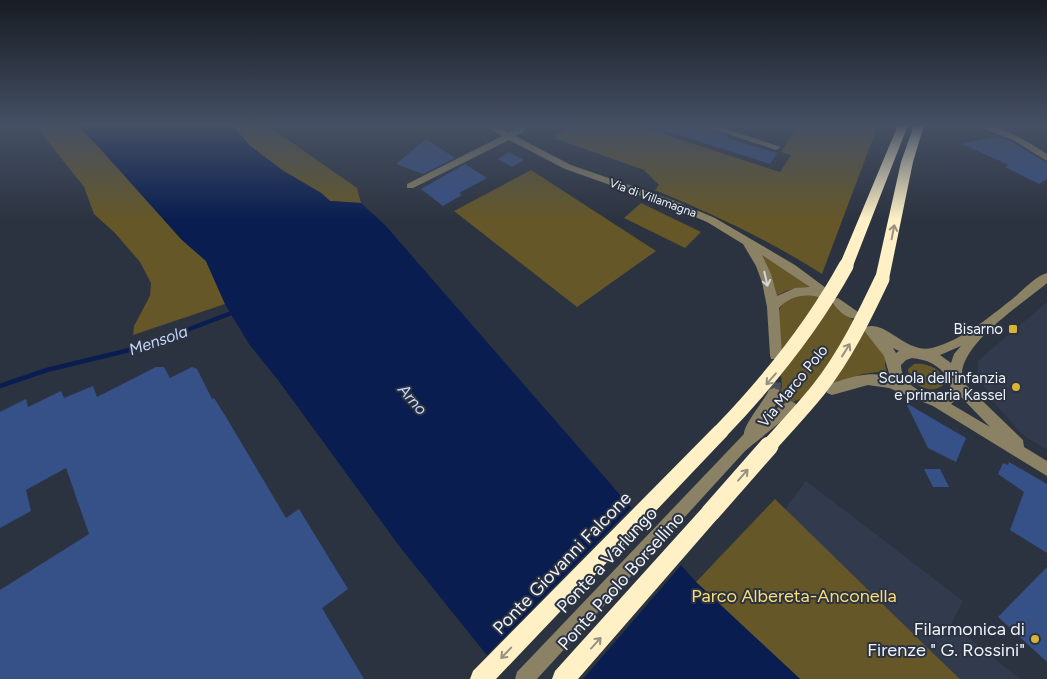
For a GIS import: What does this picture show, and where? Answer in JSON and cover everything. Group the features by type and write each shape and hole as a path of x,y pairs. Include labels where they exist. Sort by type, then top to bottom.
{"highway":[{"name":"Via Marco Polo","path":"676,478 774,376 798,345 830,297 846,266 890,157"},
{"name":"Via Marco Polo","path":"712,512 828,376 848,347 882,279 909,157"},
{"name":"Ponte Giovanni Falcone","path":"482,679 676,478"},
{"name":"Ponte Paolo Borsellino","path":"563,679 712,512"}],"street":[{"path":"410,186 467,157"},
{"name":"Via di Villamagna","path":"548,157 568,167 672,203 711,220 791,268 823,293 810,291 791,293 781,298 773,307"},
{"name":"Via di Villamagna","path":"711,220 742,239 756,253 765,271 773,307"},
{"path":"934,400 944,400 952,397 956,392 959,358 985,327 1047,277"},
{"path":"773,307 776,355"},
{"path":"894,364 897,358 903,354 940,350 985,327"},
{"path":"913,393 897,378 894,364 883,344 871,329 917,353 937,360 949,369 956,380 1016,444 1047,467"},
{"path":"832,389 874,378 892,382 913,393 934,400 1047,467"},
{"name":"Ponte a Varlungo","path":"740,446 774,394"},
{"name":"Ponte a Varlungo","path":"524,679 740,446 777,415 790,407"}],"shaded area":[{"name":"Scuola dell'infanzia e primaria Kassel","path":"1047,302 1047,450 1023,435 991,399 978,375 978,361"},
{"path":"806,481 963,601 951,624 1020,679 935,679 780,516"}],"green space":[{"path":"60,157 107,157 182,240 206,261 225,304 133,335 134,326 150,296 151,283 140,262 115,233 94,214 84,187"},
{"path":"264,157 312,157 357,188 361,203 330,201 321,193 282,170"},
{"path":"607,157 733,157 780,172 790,157 866,157 822,274 740,228 655,190 659,185 644,170"},
{"path":"531,170 656,251 577,307 454,211"},
{"path":"641,203 701,232 685,248 624,218"},
{"path":"760,253 816,288 794,289 774,298 771,274"},
{"path":"815,294 844,312 879,346 886,354 885,365 888,376 878,372 862,374 783,406 777,402 782,386 777,317 784,302 795,296"},
{"path":"914,364 924,364 939,371 942,375 943,385 938,388 927,389 916,384 908,369"},
{"name":"Parco Albereta-Anconella","path":"775,499 960,679 800,679 696,582"}],"water":[{"name":"Arno","path":"107,157 264,157 282,170 321,193 330,201 361,203 385,225 696,582 800,679 506,679 400,547 278,380 249,344 225,304 206,261 182,240"}],"pier":[{"path":"633,506 683,563 583,679 503,679 485,657"}],"building":[{"path":"405,157 455,158 423,174 396,164"},
{"path":"502,157 518,157 524,160 512,167 498,159"},
{"path":"747,157 775,157 770,164"},
{"path":"990,157 1036,157 1047,163 1047,179 1039,184 1005,167 1009,165"},
{"path":"465,164 487,178 459,193 462,195 443,206 421,189"},
{"path":"156,367 164,367 170,378 192,367 197,369 212,399 214,398 226,417 286,518 299,509 348,589 322,608 364,679 0,679 0,590 89,534 66,468 26,490 31,511 0,528 0,412 26,399 28,407 61,391 64,398 93,386 97,397"},
{"path":"906,403 966,438 956,462 928,448"},
{"path":"1009,462 1047,484 1047,553 1010,530 1024,492 998,474 1003,463 1008,465"},
{"path":"924,469 940,469 949,487 933,487"},
{"name":"Filarmonica di Firenze \" G. Rossini\"","path":"1047,567 1047,662 998,617"}],"waterway":[{"name":"Mensola","path":"0,386 47,370 142,347 234,312"}],"tunnel":[{"path":"774,394 777,365"}],"place":[{"name":"Bisarno","path":"1013,329"},
{"name":"Scuola dell'infanzia e primaria Kassel","path":"1016,387"},
{"name":"Filarmonica di Firenze \" G. Rossini\"","path":"1035,639"}]}
